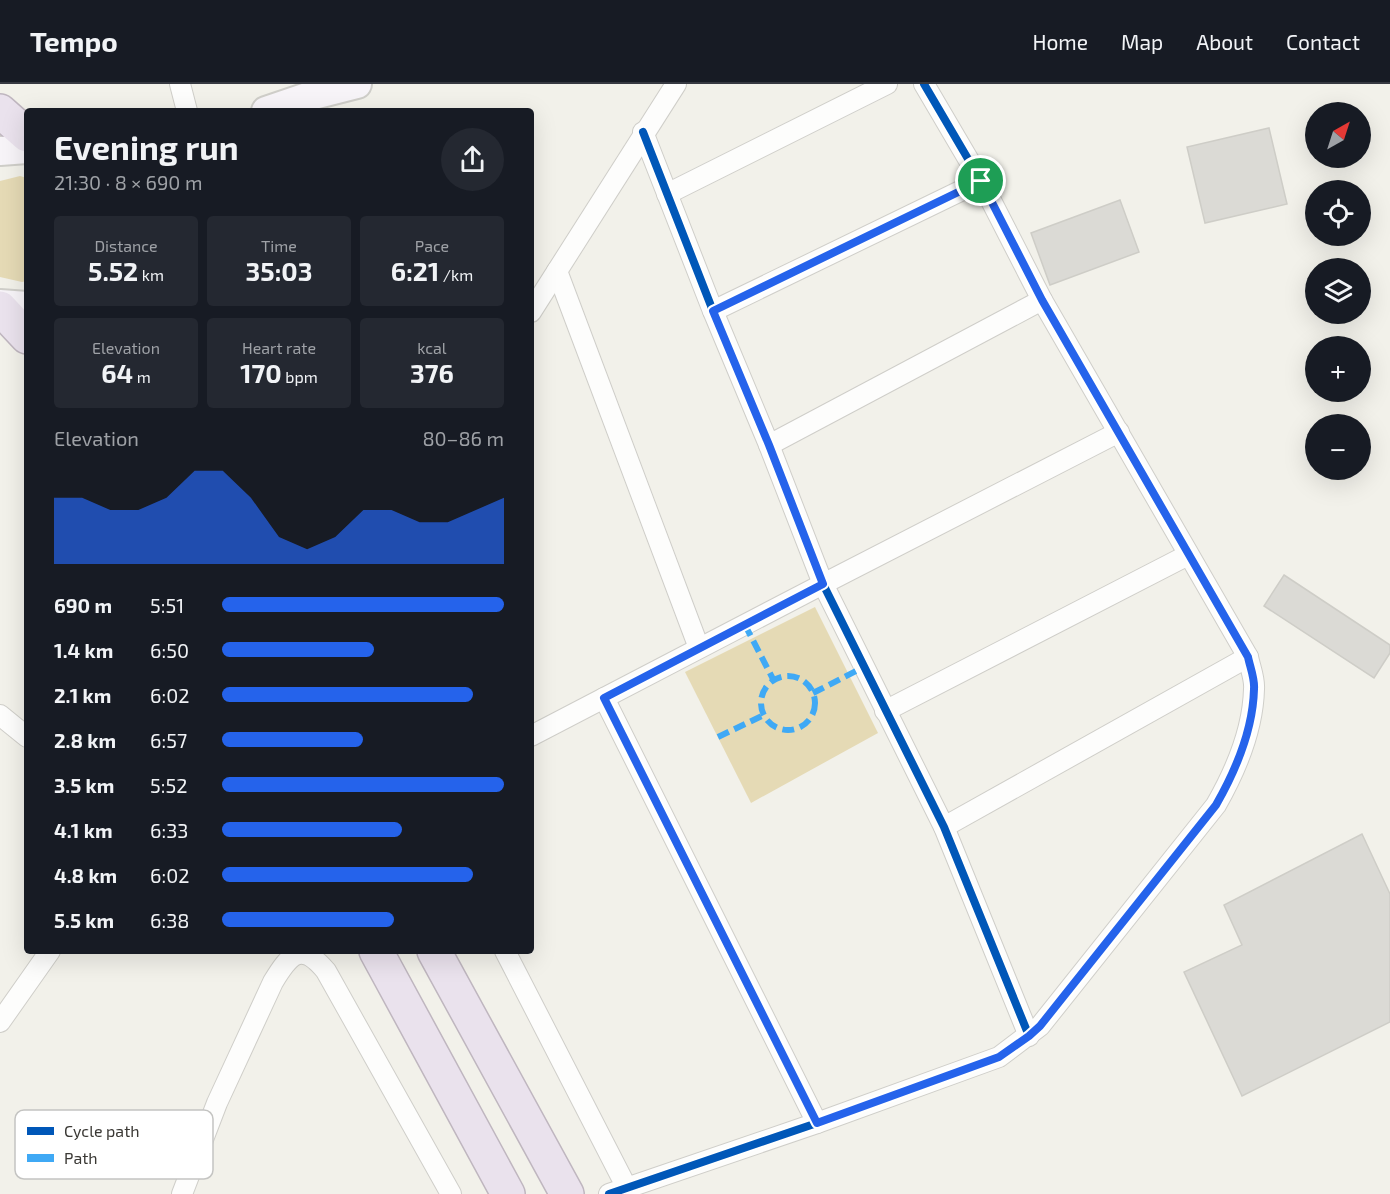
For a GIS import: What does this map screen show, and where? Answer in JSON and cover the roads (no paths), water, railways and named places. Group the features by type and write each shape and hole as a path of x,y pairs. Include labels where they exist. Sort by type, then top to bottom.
{"highway":[{"path":"0,111 24,132"},
{"path":"0,306 24,334"},
{"path":"378,954 508,1194"},
{"path":"436,954 567,1194"}],"street":[{"path":"180,84 186,108"},
{"path":"275,108 357,84"},
{"path":"309,97 365,84"},
{"path":"534,307 676,84"},
{"path":"667,194 887,84"},
{"path":"506,954 622,1192 999,1057 1040,1026 1216,805 1232,777 1249,724 1254,688 1248,657 1042,300 981,181 924,84"},
{"path":"644,132 823,584 944,827 1029,1036"},
{"path":"0,151 24,148"},
{"path":"713,311 981,181"},
{"path":"557,271 699,648"},
{"path":"769,445 1042,300"},
{"path":"0,306 24,306"},
{"path":"534,734 1119,432"},
{"path":"885,711 1188,555"},
{"path":"944,827 1248,657"},
{"path":"604,698 817,1123"},
{"path":"0,715 24,735"},
{"path":"0,1022 48,954"},
{"path":"213,1113 273,982 284,964 295,954"},
{"path":"308,954 326,971 451,1194"},
{"path":"182,1194 188,1179"}]}
